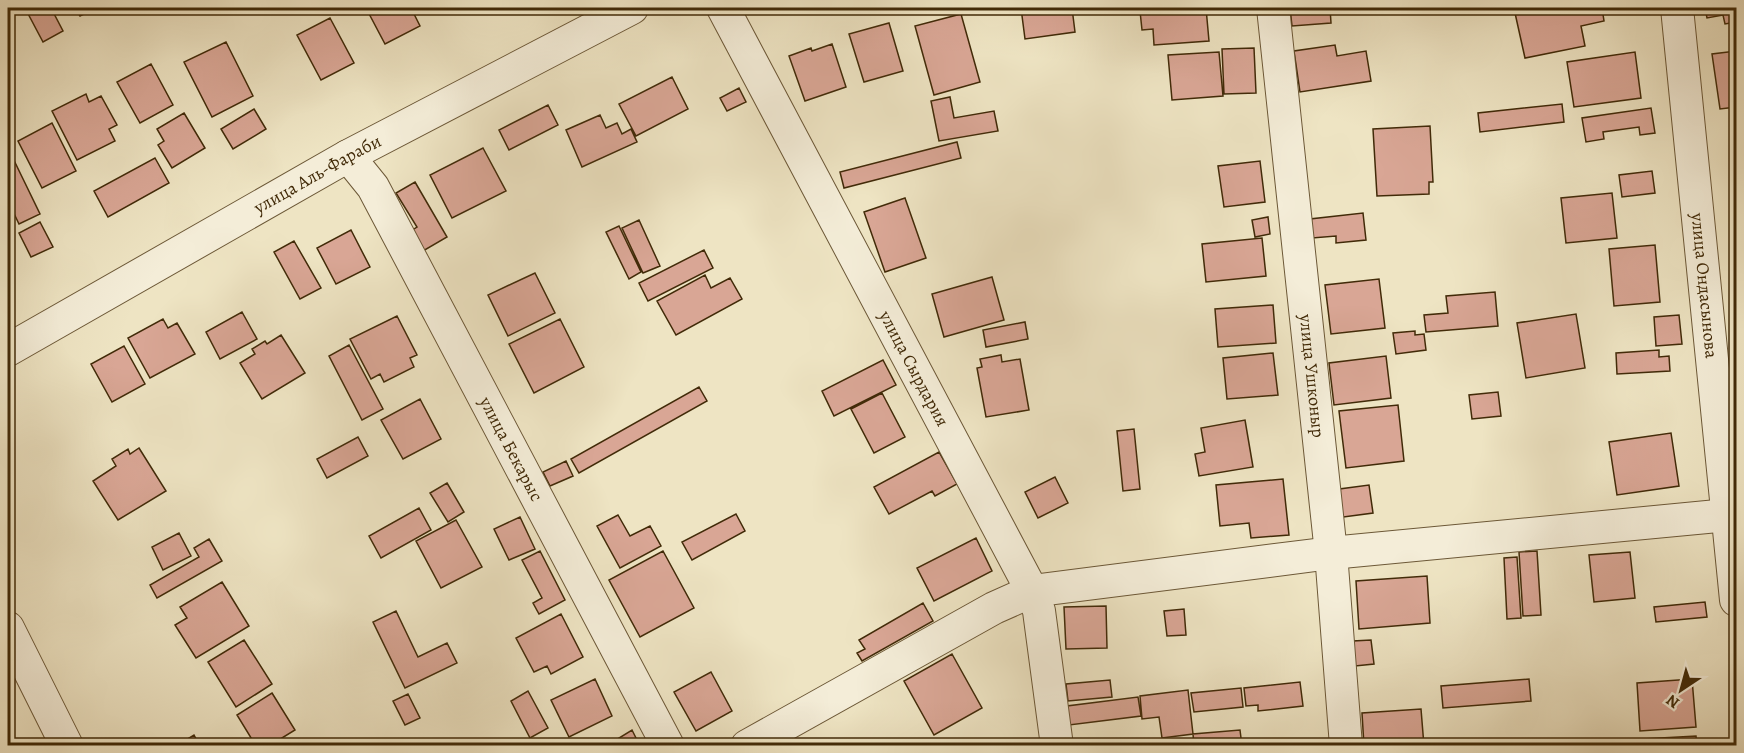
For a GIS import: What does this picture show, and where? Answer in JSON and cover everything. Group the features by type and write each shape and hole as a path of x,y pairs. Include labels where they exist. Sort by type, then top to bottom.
{"street":[{"name":"улица Аль-Фараби","path":"8,350 348,156 632,8"},
{"name":"улица Сырдария","path":"723,8 1032,591 1039,611 1057,746"},
{"name":"улица Ушконыр","path":"1273,8 1332,553 1346,746"},
{"name":"улица Ондасынова","path":"1677,8 1737,600"},
{"name":"улица Бекарыс","path":"348,156 373,187 668,746"},
{"path":"747,746 994,608 1032,591 1332,553 1728,515"},
{"path":"8,632 67,746"}],"building":[{"path":"25,8 51,8 63,31 43,42"},
{"path":"75,8 96,8 80,16"},
{"path":"321,8 335,8 324,13"},
{"path":"366,8 411,8 420,26 385,44"},
{"path":"1021,8 1072,8 1075,32 1025,39"},
{"path":"1152,8 1206,8 1209,41 1154,45 1153,29 1142,30 1140,11 1152,10"},
{"path":"1290,8 1330,8 1331,23 1292,26"},
{"path":"1540,8 1602,8 1604,21 1581,26 1585,46 1525,58 1515,13"},
{"path":"1705,8 1736,8 1736,22 1725,24 1723,15 1707,18"},
{"path":"961,14 980,82 934,95 915,26"},
{"path":"330,18 354,63 321,80 297,35"},
{"path":"889,23 903,71 864,82 849,34"},
{"path":"226,42 253,96 212,117 184,62"},
{"path":"832,44 846,87 805,101 789,56"},
{"path":"1335,45 1337,56 1366,51 1371,81 1300,92 1294,51"},
{"path":"1254,48 1256,93 1224,94 1222,49"},
{"path":"1736,51 1736,107 1720,109 1712,54"},
{"path":"1219,52 1223,96 1172,100 1168,55"},
{"path":"1635,52 1641,98 1574,107 1567,62"},
{"path":"151,64 173,105 140,123 117,82"},
{"path":"672,77 688,109 636,136 619,104"},
{"path":"739,88 746,102 727,111 720,98"},
{"path":"86,94 89,102 101,96 117,125 109,129 115,141 77,160 52,111"},
{"path":"950,97 954,118 994,111 998,131 939,141 931,101"},
{"path":"1562,104 1564,122 1480,132 1478,113"},
{"path":"548,105 558,125 509,150 499,130"},
{"path":"1651,108 1655,133 1640,135 1639,127 1603,132 1604,139 1586,142 1582,118"},
{"path":"254,109 266,129 233,149 221,129"},
{"path":"184,113 205,148 172,168 158,145 164,141 157,129"},
{"path":"600,115 606,128 617,123 622,134 631,129 637,142 582,167 566,130"},
{"path":"52,123 76,171 42,188 18,141"},
{"path":"1430,126 1433,182 1429,182 1429,194 1377,196 1373,129"},
{"path":"957,142 961,158 844,188 840,172"},
{"path":"8,148 40,214 19,224 8,201"},
{"path":"483,148 506,191 452,218 430,175"},
{"path":"155,158 169,183 108,217 94,191"},
{"path":"1260,161 1265,202 1224,207 1218,166"},
{"path":"1652,171 1655,193 1622,197 1619,175"},
{"path":"415,182 447,237 423,251 411,231 417,227 396,193"},
{"path":"1733,187 1736,187 1736,217"},
{"path":"1612,193 1617,238 1566,243 1561,198"},
{"path":"905,198 926,258 885,272 864,212"},
{"path":"1363,213 1366,240 1336,243 1336,236 1312,238 1310,219"},
{"path":"1268,217 1270,234 1255,237 1252,220"},
{"path":"639,220 660,266 643,273 622,228"},
{"path":"40,222 53,247 31,257 19,233"},
{"path":"619,226 641,272 629,279 606,232"},
{"path":"351,230 370,267 336,284 317,248"},
{"path":"1262,238 1266,276 1206,282 1202,244"},
{"path":"294,241 321,288 300,299 274,252"},
{"path":"8,242 13,253 8,256"},
{"path":"1655,245 1660,302 1614,306 1609,249"},
{"path":"704,250 713,268 648,301 639,283"},
{"path":"535,273 555,313 508,336 488,295"},
{"path":"705,275 711,288 730,278 742,299 676,335 657,301"},
{"path":"992,277 1004,320 944,337 932,294"},
{"path":"1379,279 1385,328 1331,334 1325,285"},
{"path":"1495,292 1498,326 1426,332 1424,315 1448,313 1446,296"},
{"path":"1273,305 1276,343 1218,347 1215,309"},
{"path":"242,312 257,339 220,359 206,332"},
{"path":"1576,314 1585,368 1526,378 1517,323"},
{"path":"1679,315 1682,344 1656,346 1654,317"},
{"path":"397,316 417,355 410,358 414,367 384,382 380,374 371,379 350,339"},
{"path":"163,319 168,328 177,323 195,354 150,378 128,338"},
{"path":"560,319 584,367 534,393 509,344"},
{"path":"1025,322 1028,339 986,347 983,330"},
{"path":"1415,331 1415,335 1424,334 1426,350 1396,354 1393,333"},
{"path":"281,335 305,373 262,399 240,363 255,354 252,349 265,341 267,344"},
{"path":"349,345 383,409 362,420 329,356"},
{"path":"124,346 145,384 112,402 91,364"},
{"path":"1659,350 1659,357 1669,356 1670,371 1617,374 1616,353"},
{"path":"1273,353 1278,395 1227,399 1223,358"},
{"path":"1001,355 1002,362 1020,359 1029,410 986,417 977,368 982,367 980,359"},
{"path":"1386,356 1391,398 1334,405 1329,363"},
{"path":"883,360 896,385 834,416 822,391"},
{"path":"699,387 707,401 579,473 571,459"},
{"path":"1498,392 1501,416 1472,419 1469,395"},
{"path":"882,393 905,437 874,453 851,409"},
{"path":"420,399 441,439 403,459 381,420"},
{"path":"1398,405 1404,461 1346,468 1339,411"},
{"path":"1245,420 1253,467 1199,476 1195,454 1205,452 1201,428"},
{"path":"1134,429 1140,489 1123,491 1117,431"},
{"path":"1671,433 1679,486 1617,495 1609,442"},
{"path":"358,437 368,456 327,478 317,459"},
{"path":"139,448 166,491 118,520 93,481 116,466 112,459 128,449 130,454"},
{"path":"939,452 957,484 935,496 932,491 889,514 874,487"},
{"path":"566,461 573,476 550,486 543,472"},
{"path":"1055,477 1068,503 1038,518 1025,492"},
{"path":"1283,479 1289,535 1251,538 1249,523 1220,526 1216,485"},
{"path":"447,483 464,512 448,522 430,493"},
{"path":"1369,485 1373,513 1336,518 1332,490"},
{"path":"419,508 431,530 381,558 369,536"},
{"path":"736,514 745,531 692,560 682,542"},
{"path":"618,515 630,536 650,526 661,546 620,568 597,526"},
{"path":"520,517 535,549 509,560 494,529"},
{"path":"456,520 482,567 441,588 416,541"},
{"path":"179,533 191,556 163,570 152,547"},
{"path":"976,538 992,571 934,601 917,568"},
{"path":"209,539 222,561 157,598 150,585 199,557 194,548"},
{"path":"540,551 565,600 539,614 533,603 542,598 522,560"},
{"path":"663,551 694,608 640,637 609,580"},
{"path":"1537,551 1541,615 1523,616 1519,552"},
{"path":"1630,552 1635,598 1594,602 1589,555"},
{"path":"1517,557 1521,618 1507,619 1504,558"},
{"path":"1427,576 1430,623 1359,629 1356,581"},
{"path":"222,582 249,626 196,658 175,625 187,618 180,607"},
{"path":"1705,602 1707,617 1656,622 1654,607"},
{"path":"923,603 933,621 862,661 857,653 865,649 859,640"},
{"path":"1106,606 1107,648 1066,649 1064,607"},
{"path":"1184,609 1186,635 1167,636 1164,611"},
{"path":"396,611 418,657 447,643 457,663 405,688 373,622"},
{"path":"561,614 583,657 551,674 547,666 534,672 516,638"},
{"path":"244,640 272,684 236,707 208,662"},
{"path":"1371,640 1374,664 1355,666 1353,641"},
{"path":"952,654 982,708 934,735 904,681"},
{"path":"711,672 732,711 696,731 674,692"},
{"path":"595,679 612,716 569,737 551,700"},
{"path":"1529,679 1531,701 1443,708 1441,686"},
{"path":"1692,679 1696,727 1640,731 1637,683"},
{"path":"1110,680 1112,697 1068,701 1066,684"},
{"path":"1300,682 1303,706 1258,711 1258,705 1246,706 1244,688"},
{"path":"1241,688 1243,707 1194,712 1191,693"},
{"path":"1188,690 1193,734 1162,738 1159,717 1142,719 1140,696"},
{"path":"528,691 548,728 530,738 511,701"},
{"path":"272,693 295,730 269,746 256,746 237,715"},
{"path":"408,694 420,718 405,725 393,701"},
{"path":"1138,697 1141,716 1069,725 1067,706"},
{"path":"1421,709 1424,746 1364,746 1362,713"},
{"path":"632,730 640,746 606,746"},
{"path":"1240,730 1242,746 1194,746 1193,734"},
{"path":"194,735 200,746 176,746"},
{"path":"1696,736 1697,746 1644,746 1643,739"},
{"path":"1151,739 1151,746 1102,746 1102,744"}]}
